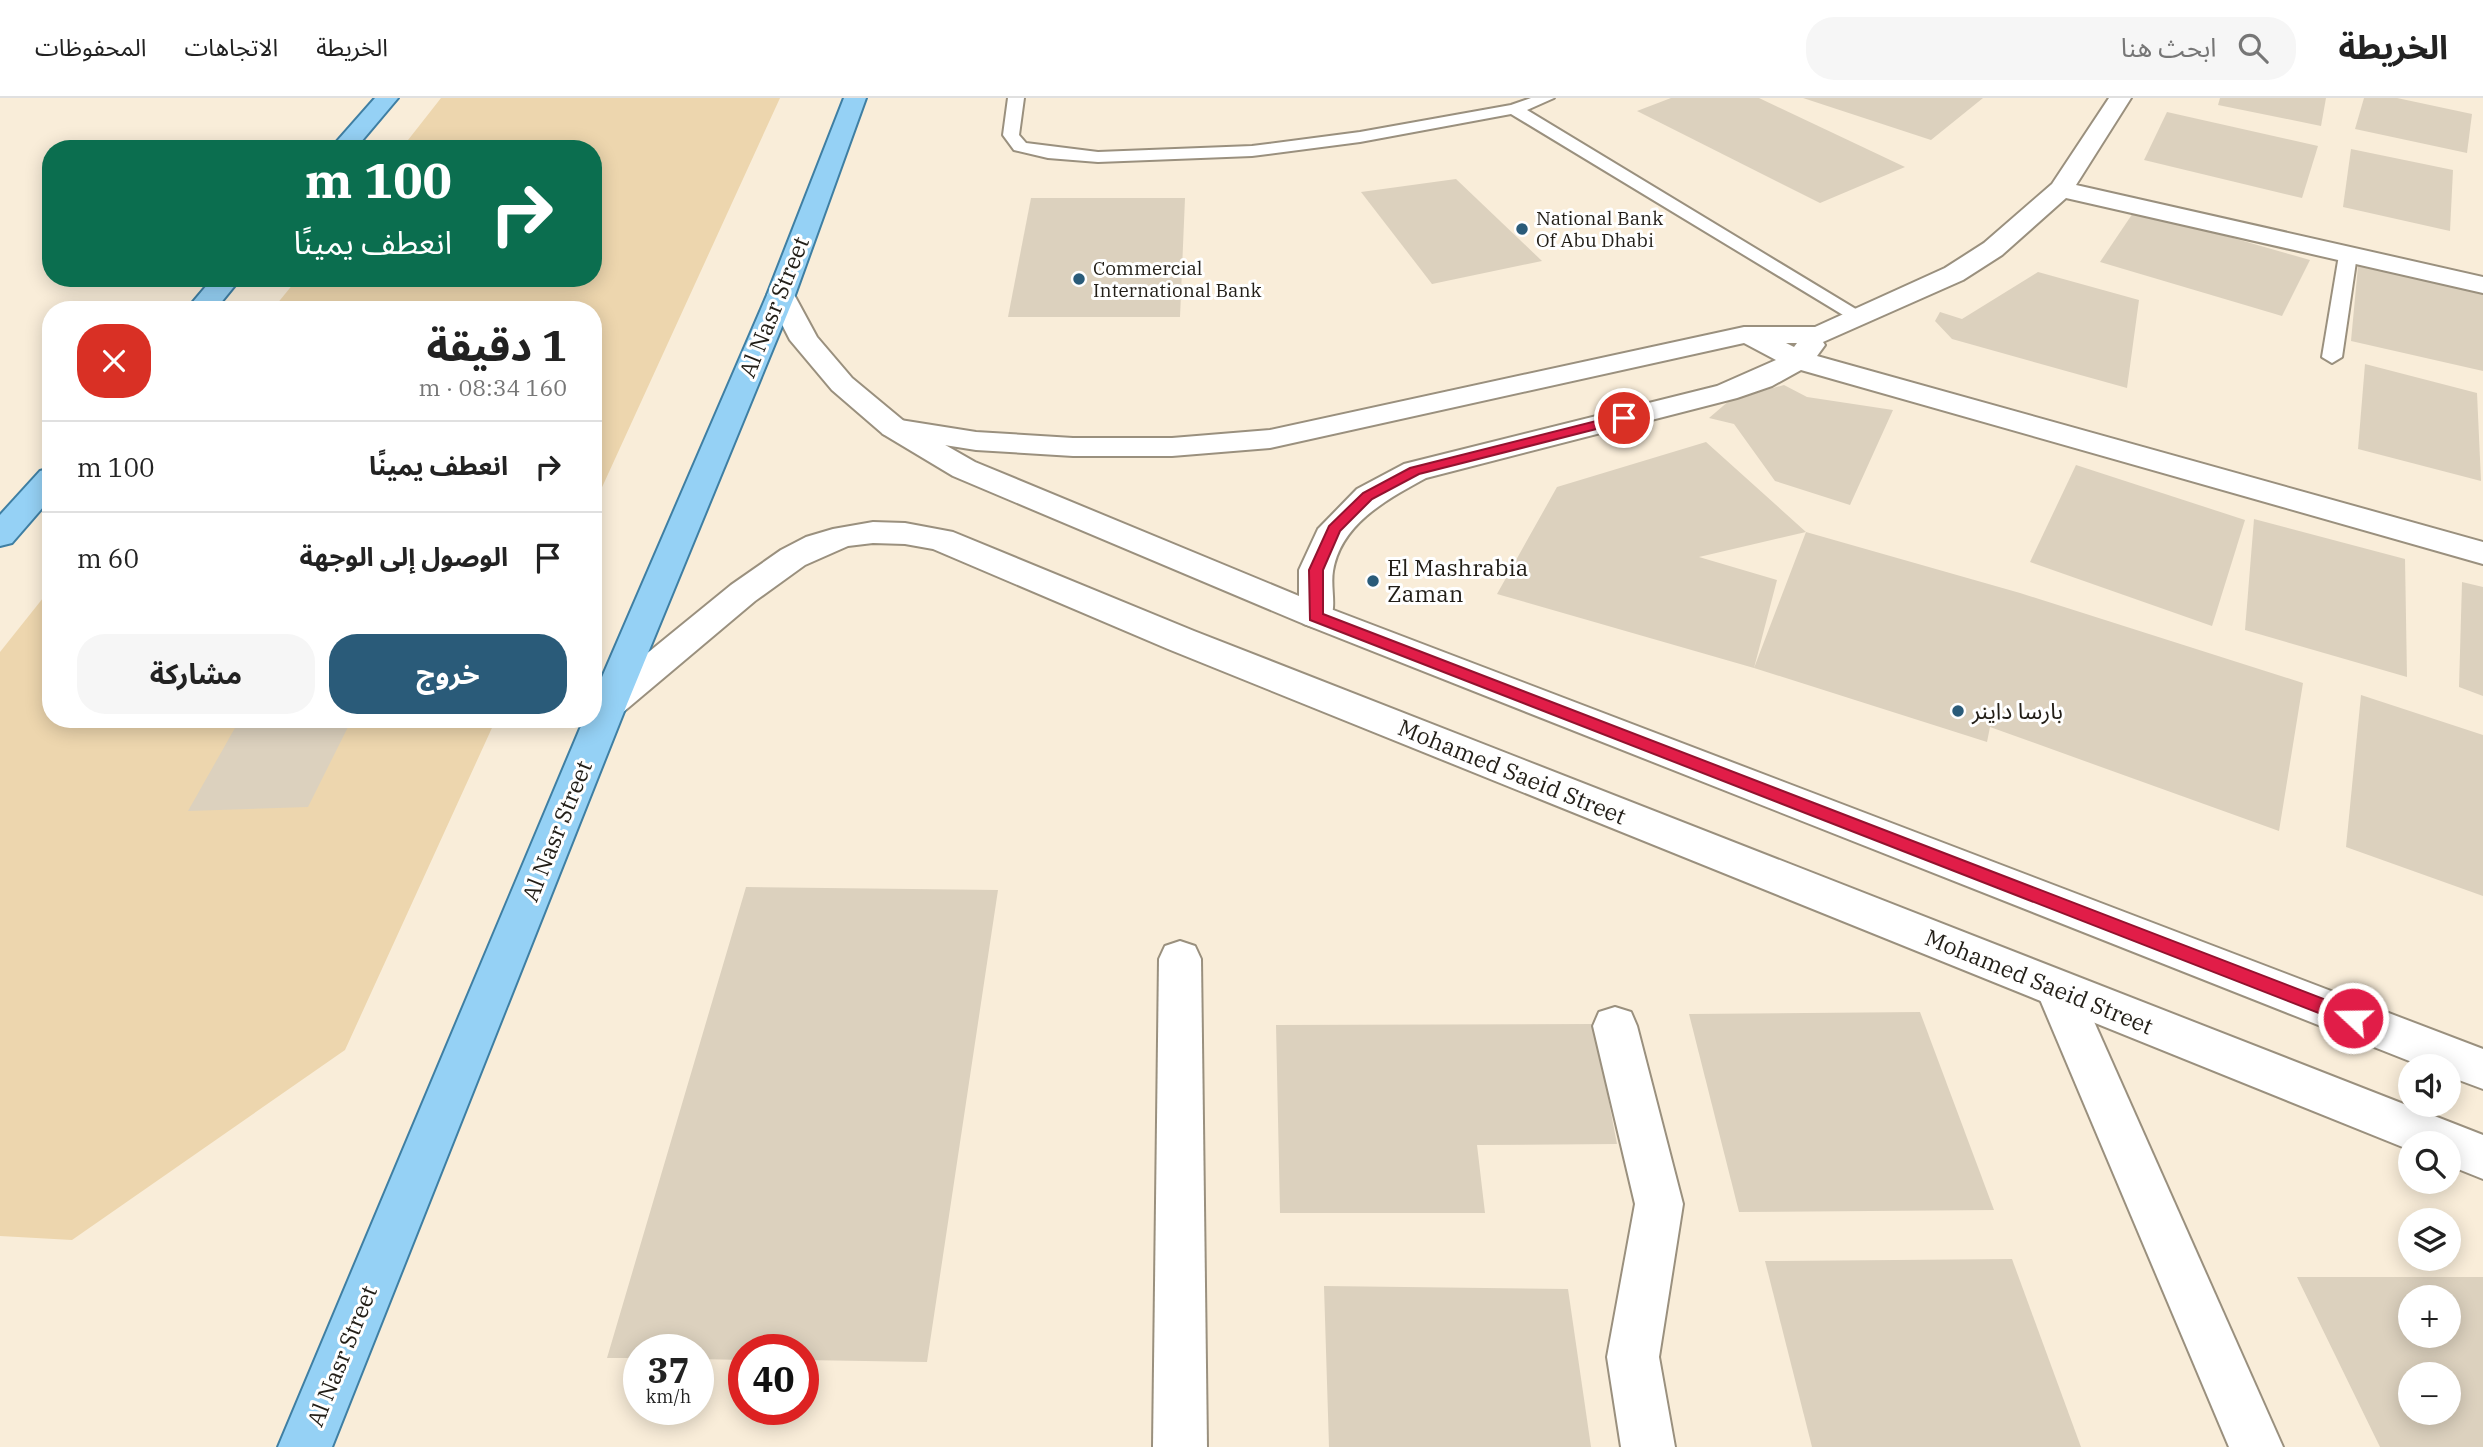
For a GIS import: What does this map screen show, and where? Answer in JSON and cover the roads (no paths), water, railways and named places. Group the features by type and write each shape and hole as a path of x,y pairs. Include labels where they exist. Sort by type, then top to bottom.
{"main road":[{"path":"350,140 387,98"},
{"name":"Al Nasr Street","path":"602,721 781,295 855,98"},
{"path":"208,301 220,287"},
{"path":"0,536 42,488"},
{"name":"Al Nasr Street","path":"305,1447 599,728"}],"street":[{"path":"894,428 976,441 1073,447 1172,447 1270,439 1744,335 1819,335 1954,274 1993,249 2061,189 2120,98"},
{"path":"2061,189 2483,285"},
{"path":"781,295 804,340 842,384 894,428 964,470 1315,616 2483,1069"},
{"path":"1744,335 1800,360 2483,553"},
{"path":"1315,616 1316,570 1320,560 1334,529 1368,496 1415,471 1727,392 1767,378 1800,360 1819,335"},
{"name":"Mohamed Saeid Street","path":"609,704 784,560 829,540 858,534 916,534 941,540 1181,640 2417,1131"},
{"path":"1180,959 1180,1447"},
{"path":"2058,990 2256,1447"},
{"path":"1615,1026 1659,1204 1633,1357 1648,1447"},
{"name":"Mohamed Saeid Street","path":"2461,1148 2483,1157"}],"lane":[{"path":"1016,98 1011,135 1020,146 1048,153 1098,157 1252,151 1360,137 1514,109 1546,98"},
{"path":"1514,109 1860,317"},
{"path":"2333,357 2348,254"}],"place":[{"name":"National Bank Of Abu Dhabi","path":"1522,229"},
{"name":"Commercial International Bank","path":"1079,279"},
{"name":"El Mashrabia Zaman","path":"1373,581"},
{"name":"بارسا داينر","path":"1958,711"}]}
